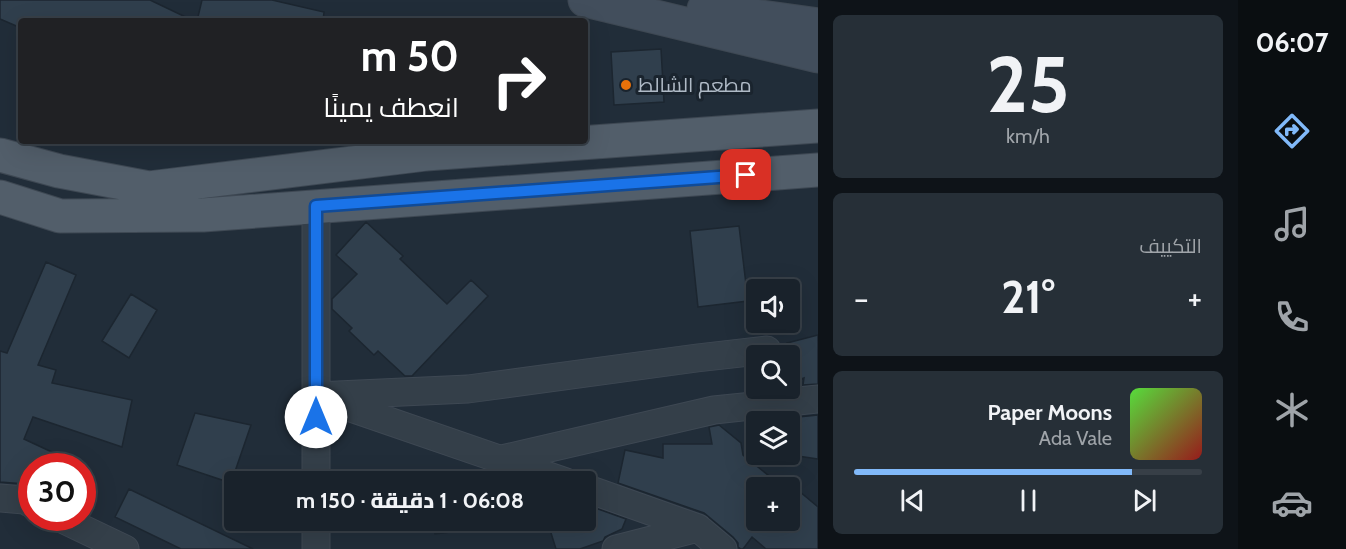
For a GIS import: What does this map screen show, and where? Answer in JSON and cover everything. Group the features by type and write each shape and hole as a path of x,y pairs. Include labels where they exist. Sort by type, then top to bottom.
{"main road":[{"path":"585,0 818,56"},
{"path":"610,0 651,2 818,25"},
{"path":"588,142 818,126"},
{"path":"0,155 59,171 149,188 426,154 566,144"},
{"path":"0,197 60,216 203,215 818,170"}],"street":[{"path":"316,206 316,471"},
{"path":"316,396 468,388 746,352"},
{"path":"316,396 535,471"},
{"path":"502,459 714,410 818,399"},
{"path":"596,492 698,528 723,549"},
{"path":"0,498 18,500"},
{"path":"616,549 698,528"},
{"path":"87,531 125,549"},
{"path":"316,531 316,549"}],"building":[{"path":"0,0 150,0 188,18 18,18 18,27 0,19"},
{"path":"202,0 272,0 324,12 323,18 198,18"},
{"path":"661,49 664,102 614,105 611,52"},
{"path":"366,222 403,256 400,259 447,304 471,280 488,296 412,376 405,376 378,351 374,355 349,331 352,328 332,309 332,299 357,274 336,255"},
{"path":"739,226 746,301 698,307 690,231"},
{"path":"46,262 76,275 38,365 56,370 52,383 132,400 122,447 33,417 24,439 54,453 18,453 18,483 0,482 0,351 7,353"},
{"path":"131,294 157,310 129,358 102,341"},
{"path":"818,335 818,384 803,385 804,378 800,380 800,345 787,345 787,343"},
{"path":"195,413 251,425 235,471 224,471 224,481 177,465"},
{"path":"818,415 818,459 800,456 800,417"},
{"path":"719,425 741,443 746,465 755,465 770,477 746,477 746,531 800,531 800,492 818,507 818,549 766,549 752,537 741,549 733,537 704,513 618,483 625,450 663,458 663,444 712,444 709,427"},
{"path":"341,470 389,471 341,471"},
{"path":"129,489 253,549 181,549 115,517"},
{"path":"596,508 626,519 622,529 605,537 603,541 580,549 556,549 550,531 596,531"},
{"path":"339,531 388,531 388,532"},
{"path":"435,531 459,531 435,534"}],"place":[{"name":"مطعم الشالط","path":"626,85"}],"route":[{"path":"316,417 316,206 746,175"}]}
